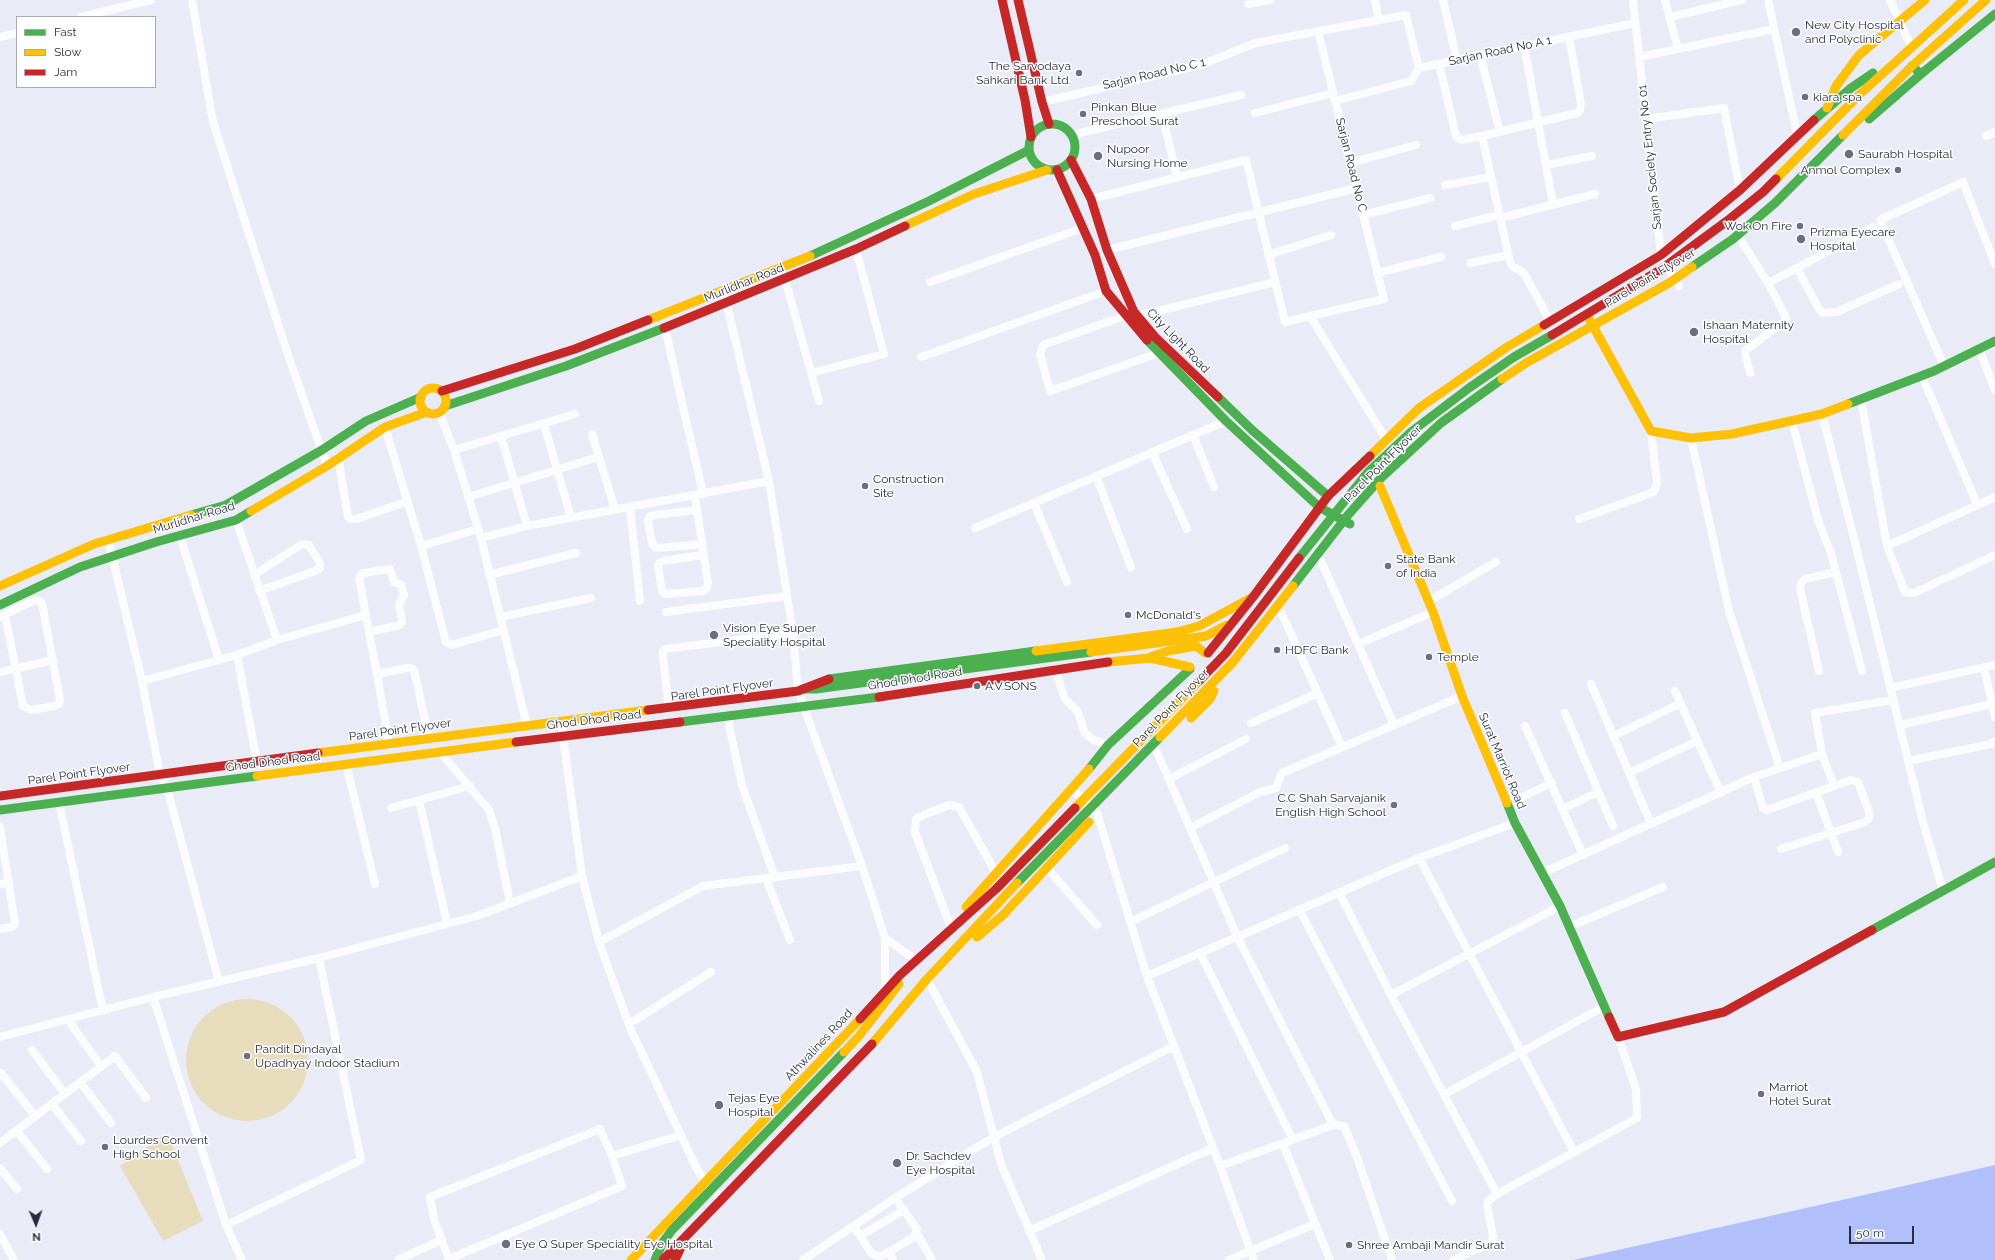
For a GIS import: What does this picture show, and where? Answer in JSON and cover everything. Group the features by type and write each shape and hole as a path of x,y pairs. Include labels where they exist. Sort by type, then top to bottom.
{"main road":[{"path":"1002,0 1025,100 1031,137 1029,150 1035,163 1047,170 1057,170 1062,168 1071,160 1075,147 1071,134 1062,126 1049,124 1038,128 1031,137"},
{"path":"1018,0 1042,102 1049,124"},
{"path":"1827,108 1836,86 1859,55 1899,20 1925,0"},
{"path":"927,952 950,924 1072,789 1108,745 1190,668 1196,658 1207,653 1253,597 1328,496 1419,408 1507,347 1661,255 1740,190 1797,134 1827,108 1851,88 1911,46 1964,0"},
{"path":"1921,74 1912,66 1986,0"},
{"path":"953,952 963,949 1003,915 1097,813 1210,699 1214,691 1224,684 1228,677 1236,671 1282,614 1320,561 1380,486 1422,447 1460,415 1523,372 1679,286 1719,259 1740,239 1781,207 1870,118 1921,74 1994,18"},
{"name":"Parel Point Flyover","path":"927,952 996,889 1226,653 1335,511 1368,472 1412,432 1469,388 1514,357 1663,268 1727,221 1763,192 1859,94 1911,46"},
{"name":"Parel Point Flyover","path":"927,980 1004,897 1233,662 1348,515 1380,479 1441,423 1483,391 1526,363 1669,283 1733,238 1775,203 1912,66"},
{"name":"Murlidhar Road","path":"442,391 575,349 816,253 929,201 1029,150"},
{"name":"City Light Road","path":"1071,160 1091,199 1108,250 1133,315 1252,430 1328,496"},
{"name":"Murlidhar Road","path":"442,409 566,366 665,328 856,249 974,194 1047,170"},
{"path":"1057,170 1095,255 1106,291 1133,315 1159,353 1226,420 1319,507 1350,524"},
{"path":"1580,303 1651,431 1691,438 1732,434 1822,414 1922,376 1995,341"},
{"path":"434,388 442,391 446,398 442,409 427,412 422,406 421,397 426,390 434,388"},
{"name":"Murlidhar Road","path":"0,586 80,549 108,539 222,506 322,450 366,421 421,397"},
{"name":"Murlidhar Road","path":"0,605 66,573 113,556 236,520 327,466 338,457 385,427 427,412"},
{"name":"Surat Marriot Road","path":"1380,486 1433,612 1462,696 1515,823 1560,906 1618,1037"},
{"path":"801,690 1206,636 1224,627 1284,577"},
{"path":"1253,597 1289,605"},
{"name":"Ghod Dhod Road","path":"801,690 825,679 1177,632 1208,622 1253,597"},
{"path":"1147,658 1168,651 1196,646 1207,653 1215,654 1225,661 1228,666 1228,677"},
{"name":"Ghod Dhod Road","path":"0,810 563,736 804,706 833,704 1055,669 1147,658 1190,668"},
{"path":"1190,668 1190,675 1196,687 1201,690 1214,691"},
{"name":"Parel Point Flyover","path":"0,796 389,743 668,709 801,690"},
{"path":"1618,1037 1724,1012 1995,862"},
{"name":"Athwalines Road","path":"631,1260 852,1028 903,972 927,952"},
{"path":"655,1260 663,1242 672,1230 859,1036 902,981 903,972"},
{"path":"663,1260 675,1257 693,1230 871,1046 927,980"}],"street":[{"path":"85,16 151,0"},
{"path":"192,0 213,122 287,352 327,466"},
{"path":"1248,4 1270,0"},
{"path":"1375,0 1379,20"},
{"path":"1443,0 1457,60"},
{"name":"Sarjan Society Entry No 01","path":"1633,0 1661,255 1679,286"},
{"path":"1665,0 1678,49"},
{"path":"1670,17 1742,0"},
{"path":"1768,0 1797,134"},
{"path":"1890,0 1911,46"},
{"name":"Sarjan Road No C 1","path":"1042,102 1201,65 1256,42 1406,15 1419,68"},
{"name":"Sarjan Road No A 1","path":"1419,68 1635,22"},
{"path":"1639,57 1774,29"},
{"name":"Sarjan Road No C","path":"1310,316 1384,299 1318,31"},
{"path":"0,37 16,33"},
{"path":"1440,64 1456,136 1461,140 1482,136 1577,113 1582,108 1569,36"},
{"path":"1524,45 1553,204"},
{"path":"1480,55 1500,132"},
{"path":"1255,113 1411,81 1419,68"},
{"path":"1071,134 1241,95"},
{"path":"1646,119 1724,108 1740,190"},
{"path":"1162,114 1177,177"},
{"path":"1986,136 1995,132"},
{"path":"1482,136 1511,265 1525,275 1550,321"},
{"path":"1350,163 1416,145"},
{"path":"1546,165 1592,156"},
{"path":"1091,199 1246,160 1285,322 1310,316 1386,439"},
{"path":"1445,185 1491,177"},
{"path":"1944,366 1880,220 1963,182 1995,264"},
{"path":"1108,250 1357,188"},
{"path":"1455,226 1500,217 1595,194"},
{"path":"1363,215 1430,198"},
{"path":"1768,283 1872,226"},
{"path":"930,282 1083,228"},
{"path":"1268,255 1331,235"},
{"path":"1740,239 1768,283 1786,317 1784,322 1746,350 1745,354 1750,373"},
{"path":"811,373 884,354 856,249"},
{"path":"1471,263 1508,255"},
{"path":"1377,273 1441,257"},
{"path":"1797,268 1819,309 1823,313 1836,312 1899,284"},
{"path":"785,279 819,401"},
{"path":"1159,353 1050,391 1040,354 1043,345 1133,315 1275,282"},
{"path":"724,289 726,303 769,481 794,633 804,706 862,866 885,938 885,991"},
{"path":"921,357 1106,291"},
{"path":"665,328 699,495 697,510 704,555 707,588 703,591 664,594 662,591 659,563 663,561 704,555"},
{"path":"1979,349 1995,390"},
{"path":"1922,376 1977,504"},
{"path":"1861,399 1887,546 1903,589 1908,594 1914,593 1994,557"},
{"path":"442,409 481,538 527,726"},
{"path":"454,450 575,414"},
{"path":"1822,414 1923,822 1943,891"},
{"path":"976,528 1226,420"},
{"path":"1792,421 1818,520 1829,547 1862,671"},
{"path":"544,424 571,518"},
{"path":"385,427 421,546 446,642 452,645 503,630"},
{"path":"1579,519 1654,492 1657,483 1651,431"},
{"path":"592,434 615,510"},
{"path":"1193,435 1214,487"},
{"path":"501,436 527,526"},
{"path":"1691,438 1730,611 1780,768"},
{"path":"1152,452 1187,529"},
{"path":"338,457 348,517 350,519 357,519 408,501"},
{"path":"468,497 595,458"},
{"path":"1096,476 1131,567"},
{"path":"481,538 527,526 769,481"},
{"path":"1887,546 1995,497"},
{"path":"1034,503 1067,582"},
{"path":"630,507 640,601"},
{"path":"697,510 654,515 650,517 648,521 652,543 656,547 660,548 702,544"},
{"path":"236,520 277,640"},
{"path":"421,546 478,529"},
{"path":"180,536 219,660"},
{"path":"108,539 142,681 160,775 167,788 219,982"},
{"path":"254,575 302,544 309,545 320,563 320,569 260,591"},
{"path":"489,575 576,553"},
{"path":"1320,561 1394,725"},
{"path":"1428,601 1496,562"},
{"path":"369,632 400,624 402,622 399,604 404,596 402,587 400,584 394,582 390,569 360,575 366,615 376,674 389,743"},
{"path":"1819,671 1800,589 1801,583 1805,579 1836,572"},
{"path":"666,612 787,596"},
{"path":"500,617 591,598"},
{"path":"35,600 42,603 60,700 59,704 31,710 23,706 16,668 3,616 35,600"},
{"path":"1358,644 1433,612"},
{"path":"1282,614 1342,747"},
{"path":"142,681 237,655 277,640 366,615"},
{"path":"668,709 663,657 663,652 665,650 794,633"},
{"path":"237,655 257,762"},
{"path":"0,672 53,660"},
{"path":"1890,688 1995,665"},
{"path":"376,674 411,668 414,670 429,738"},
{"path":"1984,668 1995,717"},
{"path":"1055,669 1065,699 1078,712 1086,733 1092,739 1108,745"},
{"path":"1591,684 1651,824"},
{"path":"1675,691 1721,792"},
{"path":"1251,723 1318,693"},
{"path":"1190,828 1260,792 1276,788 1282,773 1462,696"},
{"path":"1834,785 1822,754 1815,713 1893,700"},
{"path":"1614,736 1680,703"},
{"path":"1900,725 1992,704"},
{"path":"1565,713 1613,826"},
{"path":"727,716 742,785 775,878"},
{"path":"561,722 582,876 600,942 629,1024 681,1135 705,1183 722,1200"},
{"path":"1525,726 1552,783 1583,855"},
{"path":"1169,779 1246,739"},
{"path":"1629,772 1697,741"},
{"path":"1908,762 1991,744 1995,741"},
{"path":"440,752 484,803 492,818 510,904"},
{"path":"1157,752 1237,936 1333,1125"},
{"path":"1542,873 1721,792 1780,768 1822,754"},
{"path":"346,764 375,884"},
{"path":"1754,778 1763,808 1767,810 1834,785 1856,780 1870,815 1865,822 1781,849"},
{"path":"1507,804 1552,783"},
{"path":"391,808 470,786"},
{"path":"1072,789 1097,813 1147,976 1220,1166 1254,1260"},
{"path":"1563,809 1598,792"},
{"path":"1816,792 1838,852"},
{"path":"419,800 447,923"},
{"path":"59,802 103,1011"},
{"path":"950,924 915,832 916,819 919,816 949,805 959,807 996,873"},
{"path":"1147,976 1419,858 1515,823"},
{"path":"0,827 15,924 12,927 0,929"},
{"path":"1130,922 1285,848"},
{"path":"1419,858 1574,1152"},
{"path":"600,942 698,887 708,884 775,878 862,866"},
{"path":"1047,868 1097,925"},
{"path":"0,1037 319,958 477,916 582,876"},
{"path":"766,878 790,940"},
{"path":"0,884 9,883"},
{"path":"1569,927 1663,886"},
{"path":"1340,892 1392,995 1497,1194"},
{"path":"1392,995 1560,906"},
{"path":"1299,909 1452,1201"},
{"path":"885,938 916,960"},
{"path":"1200,954 1293,1140"},
{"path":"226,1225 360,1160 319,958"},
{"path":"629,1024 712,972"},
{"path":"927,980 977,1072 1001,1164 1042,1260"},
{"path":"153,998 226,1225 242,1260"},
{"path":"1444,1094 1604,1006"},
{"path":"68,1020 101,1066"},
{"path":"1452,1260 1492,1242 1493,1236 1487,1205 1488,1201 1497,1194 1636,1118 1636,1089 1618,1037"},
{"path":"803,1260 895,1198 994,1136 1174,1046"},
{"path":"32,1050 65,1094"},
{"path":"1,1141 17,1131 115,1056 146,1098"},
{"path":"1,1073 35,1116"},
{"path":"80,1082 111,1123"},
{"path":"52,1104 81,1141"},
{"path":"1220,1166 1333,1125 1344,1126 1357,1157 1392,1260"},
{"path":"600,1129 612,1156 622,1186 449,1260 441,1240 434,1219 430,1197 600,1129"},
{"path":"17,1131 46,1169"},
{"path":"612,1156 681,1135"},
{"path":"1283,1144 1330,1260"},
{"path":"1029,1231 1213,1148"},
{"path":"0,1168 17,1189"},
{"path":"895,1198 915,1224 916,1232 932,1260"},
{"path":"860,1236 904,1210"},
{"path":"1229,1260 1315,1224"},
{"path":"854,1226 871,1253 879,1257 914,1237 916,1232"},
{"path":"0,1234 14,1260"},
{"path":"398,1260 441,1240"},
{"path":"889,1252 893,1260"}],"shaded area":[{"name":"Pandit Dindayal Upadhyay Indoor Stadium","path":"247,999 259,1000 270,1004 281,1009 290,1017 298,1026 303,1037 307,1048 307,1072 303,1083 298,1094 290,1103 281,1111 270,1116 259,1120 247,1121 235,1120 224,1116 213,1111 204,1103 196,1094 191,1083 187,1072 186,1060 187,1048 191,1037 196,1026 204,1017 213,1009 224,1004 235,1000"},
{"path":"167,1133 203,1221 163,1241 120,1166"}],"water":[{"path":"1995,1165 1995,1260 1573,1260 1882,1191"}],"traffic: fast":[{"path":"1921,74 1995,14"},
{"path":"1869,119 1921,74 1912,66"},
{"path":"1814,120 1851,88 1873,73"},
{"path":"1047,124 1057,124 1065,128 1071,134 1075,142 1075,147 1075,152 1071,160 1065,166 1057,170 1047,170 1039,166 1033,160 1029,152 1029,142 1033,134 1039,128 1047,124"},
{"path":"1692,267 1733,239 1775,203 1843,135"},
{"path":"810,256 929,201 1029,150"},
{"path":"445,406 566,366 664,328"},
{"path":"1299,558 1368,472 1411,432 1469,388 1514,357 1552,335"},
{"path":"1147,340 1226,421 1319,507 1350,524"},
{"path":"1848,404 1934,371 1995,341"},
{"path":"1293,586 1348,515 1380,479 1441,423 1502,379"},
{"path":"191,515 226,505 322,450 366,421 421,397"},
{"path":"1218,397 1252,430 1328,496"},
{"path":"0,605 80,567 156,542 236,520 251,511"},
{"path":"829,679 1036,651"},
{"path":"803,689 816,689 1091,652"},
{"path":"1089,769 1108,745 1190,669"},
{"path":"680,722 879,697"},
{"path":"1017,883 1160,737"},
{"path":"0,810 257,776"},
{"path":"1507,803 1515,823 1560,906 1609,1017"},
{"path":"1872,930 1995,862"},
{"path":"655,1260 663,1242 672,1230 844,1052"}],"traffic: slow":[{"path":"1827,108 1836,86 1859,55 1925,0"},
{"path":"1776,179 1859,95 1964,0"},
{"path":"1843,135 1912,66 1986,0"},
{"path":"905,226 974,194 1047,170"},
{"path":"648,320 810,256"},
{"path":"1502,379 1526,363 1669,283 1692,267"},
{"path":"1589,319 1651,431 1691,438 1732,434 1822,414 1848,404"},
{"path":"1370,456 1419,408 1507,347 1544,325"},
{"path":"433,388 442,392 446,401 442,410 433,414 424,410 420,401 424,392 433,388"},
{"path":"251,511 327,466 385,427 427,412"},
{"path":"1380,486 1433,612 1462,696 1507,803"},
{"path":"0,586 94,544 191,515"},
{"path":"1160,737 1233,662 1293,586"},
{"path":"1036,651 1177,632 1199,626 1251,598"},
{"path":"1091,652 1206,636 1227,625"},
{"path":"1150,657 1168,651 1196,646 1205,653"},
{"path":"1108,662 1150,658 1190,667"},
{"path":"1075,808 1199,681"},
{"path":"1191,718 1210,699 1214,691"},
{"path":"318,753 648,710"},
{"path":"257,776 516,742"},
{"path":"966,907 1089,769"},
{"path":"977,937 1003,915 1089,822"},
{"path":"872,1044 927,979 1017,883"},
{"path":"844,1052 859,1036 899,984"},
{"path":"631,1260 860,1019"}],"traffic: jam":[{"path":"1002,0 1025,100 1031,137"},
{"path":"1018,0 1042,102 1049,124"},
{"path":"1544,325 1661,255 1740,190 1814,120"},
{"path":"1071,160 1091,199 1107,250 1134,312 1155,337 1218,397"},
{"path":"1057,170 1095,255 1106,291 1147,340"},
{"path":"1552,335 1663,268 1727,221 1763,192 1776,179"},
{"path":"664,328 856,249 905,226"},
{"path":"442,391 575,349 648,320"},
{"path":"1208,653 1253,597 1328,496 1370,456"},
{"path":"1199,681 1226,653 1299,558"},
{"path":"879,697 1108,662"},
{"path":"648,710 798,691 829,679"},
{"path":"516,742 680,722"},
{"path":"0,796 318,753"},
{"path":"860,1019 900,975 996,889 1075,808"},
{"path":"1609,1017 1618,1037 1724,1012 1872,930"},
{"path":"663,1260 872,1044"},
{"path":"675,1260 683,1243"}],"place":[{"name":"New City Hospital and Polyclinic","path":"1796,32"},
{"name":"The Sarvodaya Sahkari Bank Ltd.","path":"1079,73"},
{"name":"kiara spa","path":"1805,97"},
{"name":"Pinkan Blue Preschool Surat","path":"1083,114"},
{"name":"Saurabh Hospital","path":"1849,154"},
{"name":"Nupoor Nursing Home","path":"1098,156"},
{"name":"Anmol Complex","path":"1898,170"},
{"name":"Wok On Fire","path":"1800,226"},
{"name":"Prizma Eyecare Hospital","path":"1801,239"},
{"name":"Ishaan Maternity Hospital","path":"1694,332"},
{"name":"Construction Site","path":"865,486"},
{"name":"State Bank of India","path":"1388,566"},
{"name":"McDonald's","path":"1128,615"},
{"name":"Vision Eye Super Speciality Hospital","path":"714,635"},
{"name":"HDFC Bank","path":"1277,650"},
{"name":"Temple","path":"1429,657"},
{"name":"A.V.SONS","path":"977,686"},
{"name":"C.C Shah Sarvajanik English High School","path":"1394,805"},
{"name":"Pandit Dindayal Upadhyay Indoor Stadium","path":"247,1056"},
{"name":"Marriot Hotel Surat","path":"1761,1094"},
{"name":"Tejas Eye Hospital","path":"719,1105"},
{"name":"Lourdes Convent High School","path":"105,1147"},
{"name":"Dr. Sachdev Eye Hospital","path":"897,1163"},
{"name":"Eye Q Super Speciality Eye Hospital","path":"506,1244"},
{"name":"Shree Ambaji Mandir Surat","path":"1349,1245"}]}
